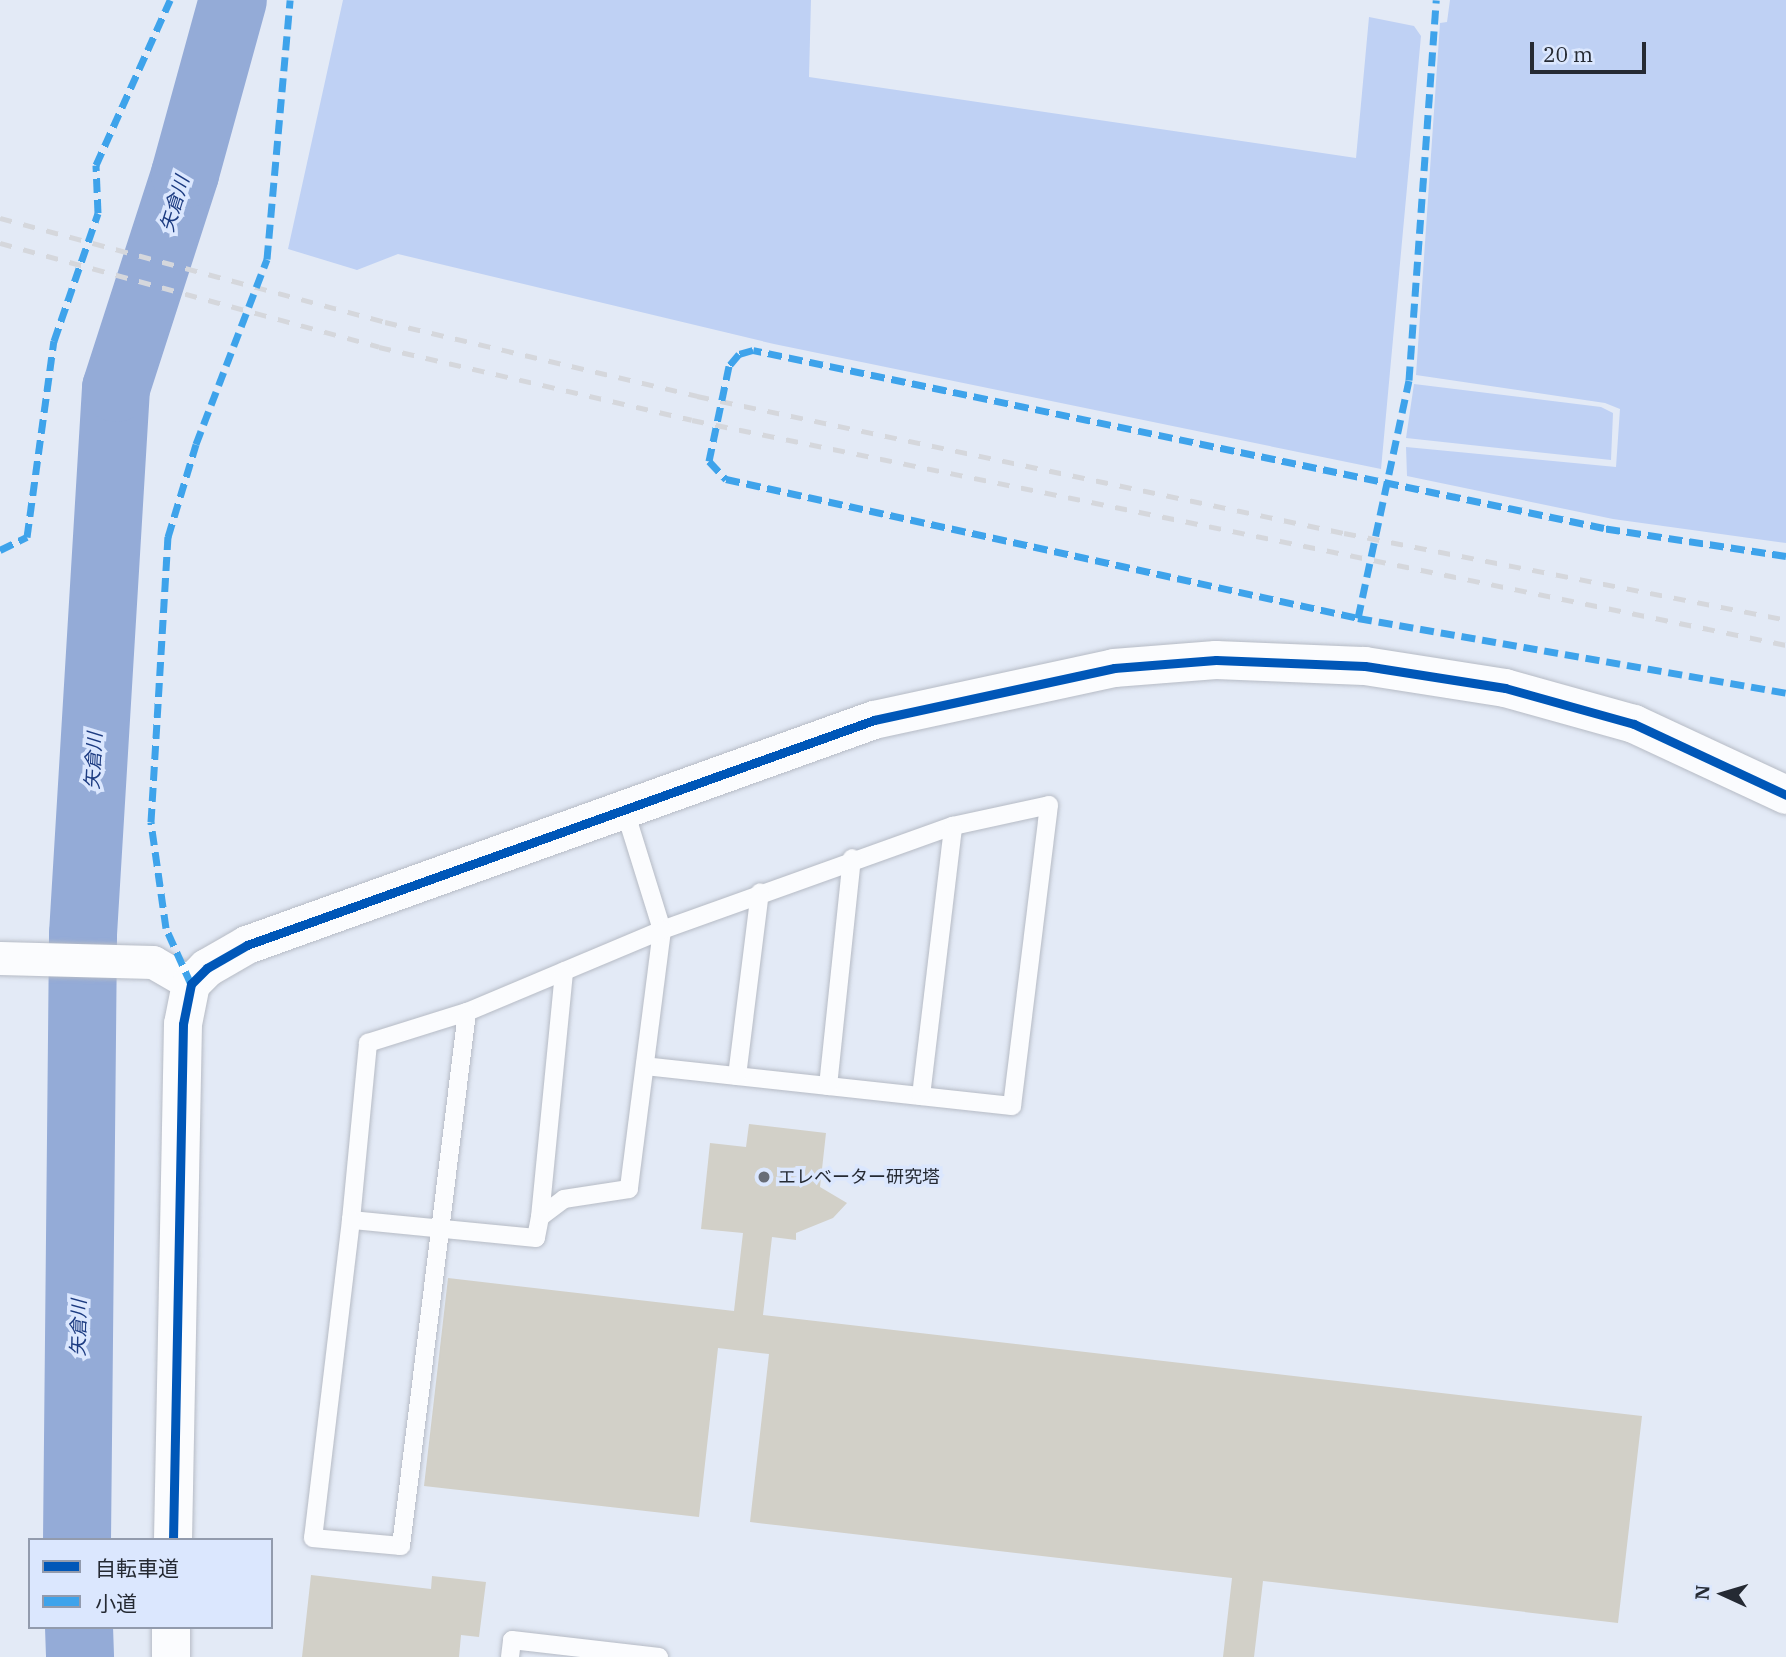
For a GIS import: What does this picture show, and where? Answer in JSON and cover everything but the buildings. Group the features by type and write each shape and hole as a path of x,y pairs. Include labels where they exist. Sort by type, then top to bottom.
{"street":[{"path":"173,1538 183,1024 191,984 207,968 247,945 874,720 1114,668 1216,660 1365,666 1505,688 1634,724 1786,795"},
{"path":"8,958 153,962 191,984"},
{"path":"171,1629 171,1657"}],"lane":[{"path":"467,1012 437,1229 401,1546 313,1538 351,1220 368,1043 467,1012 662,930 852,858 953,826 1049,804 1012,1106 645,1066"},
{"path":"540,1217 564,1199 629,1189 662,930 625,811"},
{"path":"921,1096 953,826"},
{"path":"828,1086 852,858"},
{"path":"737,1076 760,892"},
{"path":"351,1220 536,1238 564,971"},
{"path":"510,1657 512,1640 659,1657"}],"shaded area":[{"path":"343,0 811,0 809,77 1356,158 1369,17 1414,26 1421,36 1381,469 774,344 398,254 357,270 288,249"},
{"path":"1450,0 1786,0 1786,543 1613,519 1407,476 1406,447 1616,467 1620,409 1605,403 1416,375 1440,23 1447,22"},
{"path":"1414,384 1601,407 1613,413 1611,460 1406,438"}],"waterway":[{"name":"矢倉川","path":"77,1538 83,934 116,388 185,174 233,0"},
{"name":"矢倉川","path":"79,1629 80,1657"}],"railway":[{"path":"0,218 385,322 697,396 1344,533 1786,620"},
{"path":"0,243 379,347 692,420 1786,645"}],"marked path":[{"path":"0,550 27,537 54,341 98,213 96,165 170,0"},
{"path":"191,984 166,928 151,822 168,537 196,444 267,259 290,0"},
{"path":"1358,618 1409,380 1436,0"},
{"path":"1786,556 1604,528 753,350 739,354 729,366 709,461 726,479 1358,618 1786,693"}],"cycle path":[{"path":"173,1538 183,1024 191,984 207,968 247,945 874,720 1114,668 1216,660 1365,666 1505,688 1634,724 1786,795"}],"place":[{"name":"エレベーター研究塔","path":"764,1177"}]}
